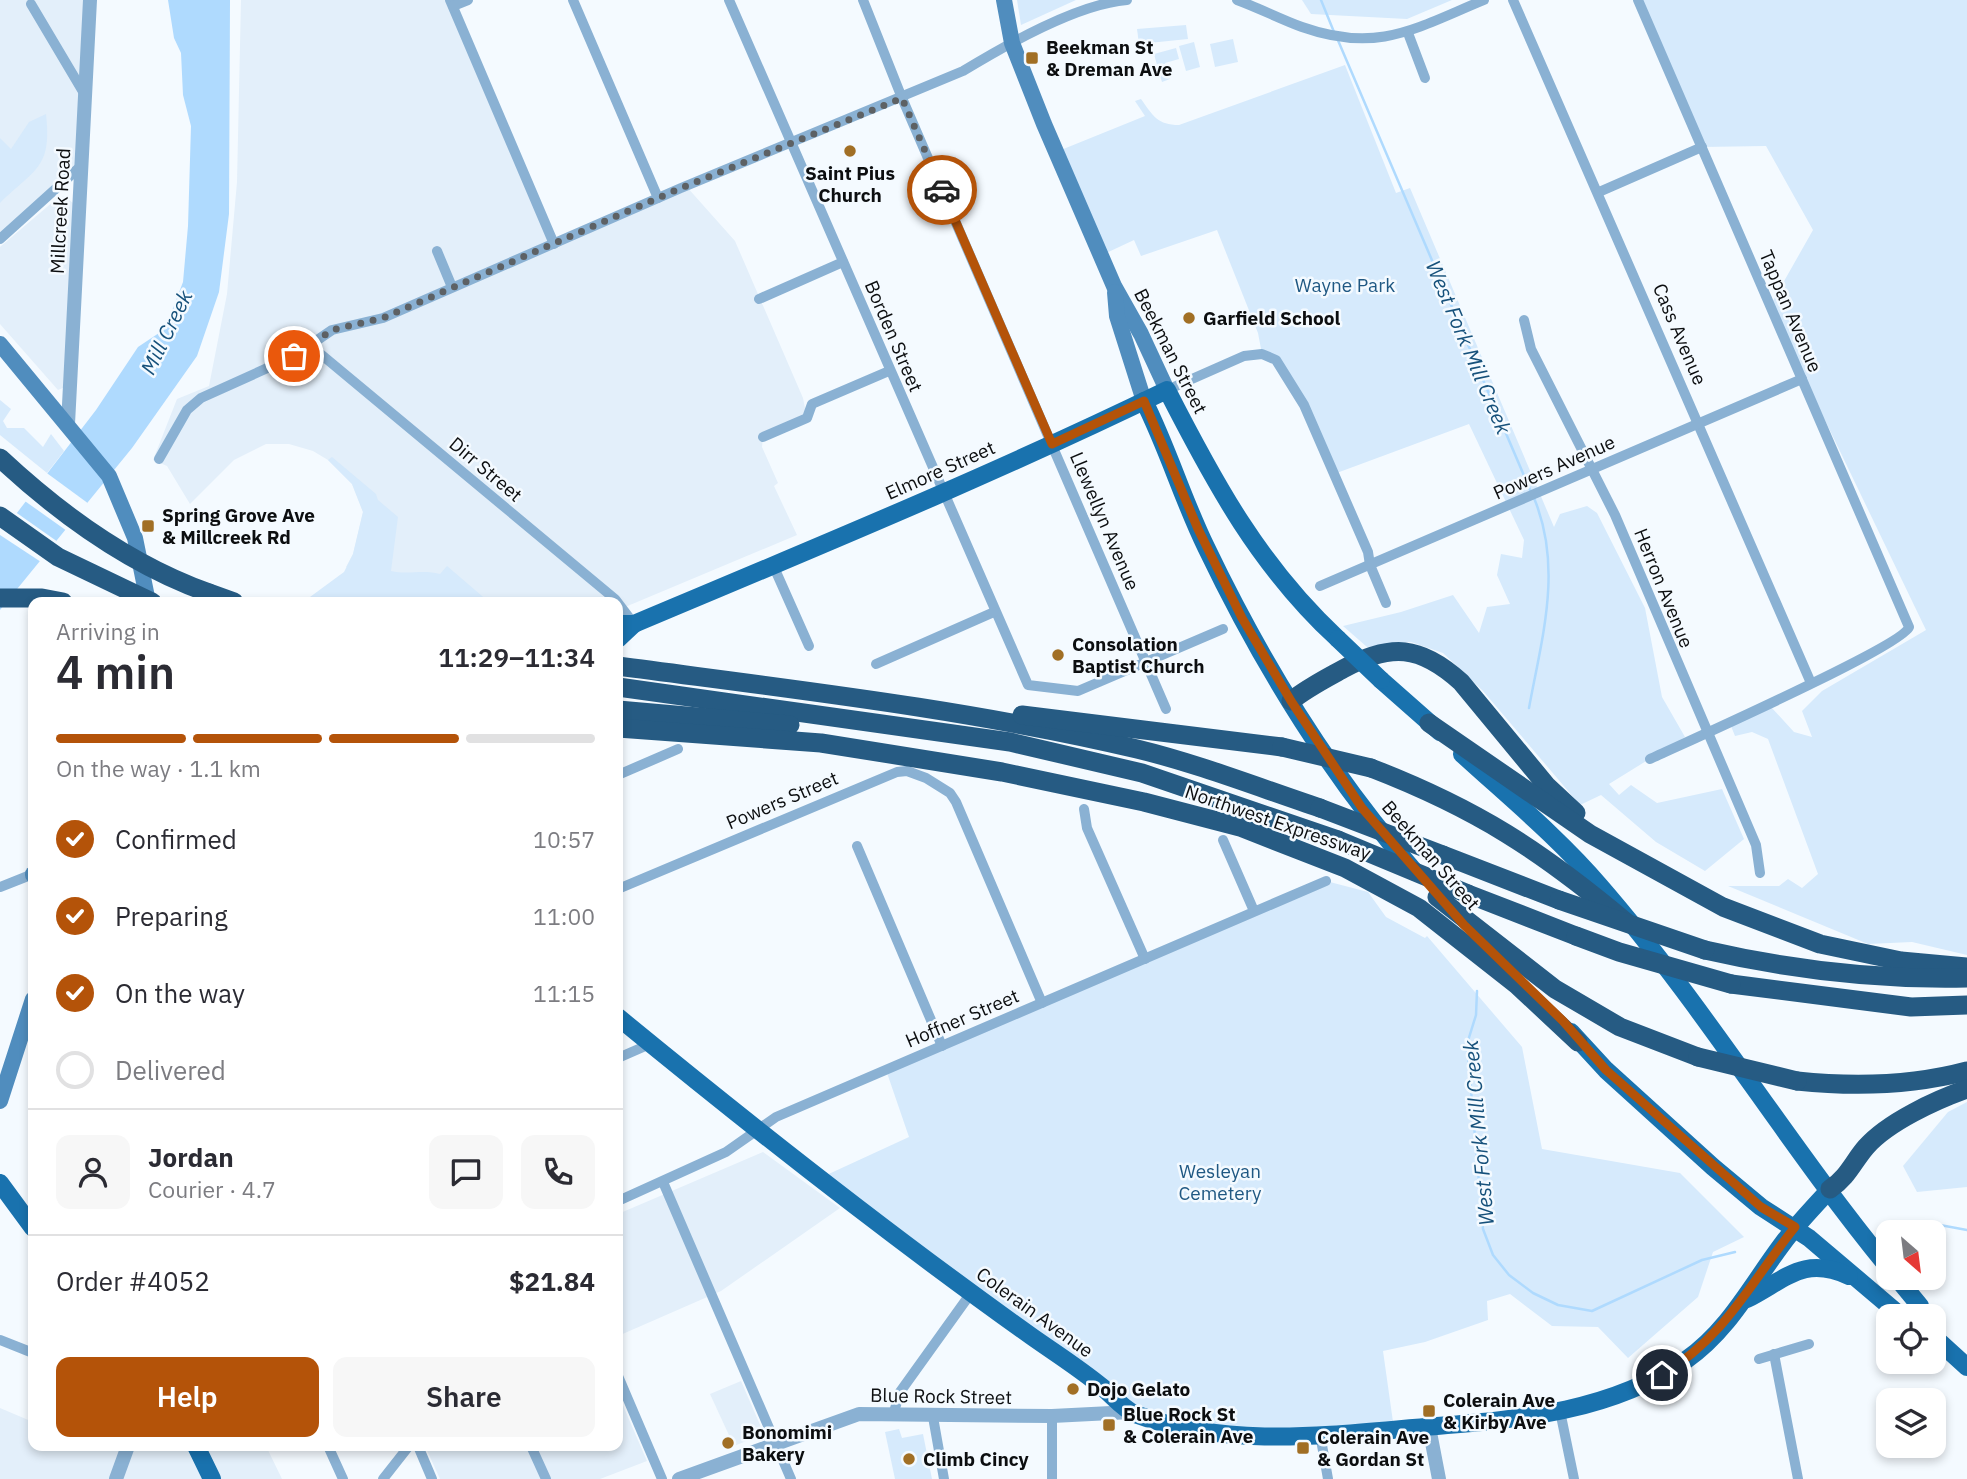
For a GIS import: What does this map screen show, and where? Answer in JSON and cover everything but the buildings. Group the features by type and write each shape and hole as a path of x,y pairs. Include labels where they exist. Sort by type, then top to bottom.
{"highway":[{"path":"0,458 46,500 123,553 220,597"},
{"path":"0,516 58,557 139,597"},
{"path":"0,598 28,598"},
{"path":"1291,701 1325,679 1375,653 1400,650 1436,662 1475,696 1547,786 1617,848"},
{"name":"Northwest Expressway","path":"623,667 819,693 1139,750 1320,808 1559,900 1706,950 1765,964 1849,975 1967,978"},
{"name":"Northwest Expressway","path":"623,688 1010,742 1142,773 1338,840 1619,952 1731,984 1912,1007 1967,1005"},
{"path":"819,693 1087,722 1282,747 1371,768 1428,790 1490,821 1566,872 1638,932"},
{"path":"623,711 851,730 910,729"},
{"path":"623,712 735,737"},
{"path":"1429,723 1548,806 1617,848 1687,889 1764,925 1820,944 1901,961 1967,967"},
{"path":"623,728 821,743 1002,772 1144,802 1225,832 1345,868 1419,908 1488,961 1578,1042"},
{"path":"1437,897 1555,989 1620,1027 1698,1057 1797,1081 1870,1086 1967,1071"},
{"path":"1830,1189 1844,1180 1867,1146 1927,1107 1967,1089"}],"main road":[{"name":"Beekman Street","path":"1004,0 1012,43 1114,286 1141,334 1216,485 1261,554 1287,589 1338,639 1599,884 1703,1014 1876,1251"},
{"name":"Beekman Street","path":"1114,286 1117,316 1144,401 1207,549 1242,618 1291,701 1362,808 1437,897 1563,1021 1578,1042 1713,1167 1761,1207 1795,1227 1888,1304"},
{"path":"0,344 100,463 127,513 141,559 148,597"},
{"name":"Elmore Street","path":"626,624 773,565 942,492 1167,390"},
{"path":"0,1101 28,1014"},
{"name":"Colerain Avenue","path":"623,1021 759,1131 971,1293 1101,1386 1131,1412 1223,1436 1272,1438 1532,1418 1611,1397 1673,1368 1705,1343 1745,1299 1795,1227 1830,1189"},
{"path":"0,1184 28,1221"},
{"path":"1745,1299 1772,1287 1792,1272 1814,1267 1842,1273 1865,1284"},
{"path":"1907,1290 1918,1304"},
{"path":"1946,1348 1967,1367"},
{"path":"198,1451 212,1479"}],"street":[{"name":"Millcreek Road","path":"68,424 90,0"},
{"path":"468,0 452,3 554,244"},
{"path":"573,0 658,198"},
{"name":"Borden Street","path":"729,0 1028,685 1038,689 1078,691 1147,662"},
{"name":"Llewellyn Avenue","path":"863,0 902,98 1166,709"},
{"path":"159,459 192,404 311,346 332,330 383,318 790,142 902,98 1094,6 1127,0"},
{"path":"1237,0 1304,28 1361,41 1408,33 1485,0"},
{"name":"Cass Avenue","path":"1513,0 1811,683"},
{"name":"Tappan Avenue","path":"1638,0 1909,626 1904,635 1811,683"},
{"path":"31,4 86,96"},
{"path":"1408,33 1425,78"},
{"path":"1599,192 1702,147"},
{"path":"0,239 81,166"},
{"path":"437,251 452,287"},
{"path":"760,299 843,262"},
{"name":"Herron Avenue","path":"1524,320 1531,349 1615,515 1676,665 1708,731 1756,845 1760,873"},
{"name":"Dirr Street","path":"311,346 614,597"},
{"name":"Elmore Street","path":"1167,390 1244,356 1262,354 1281,365 1304,405 1368,552 1370,565"},
{"path":"763,437 807,418 813,404 889,371"},
{"name":"Powers Avenue","path":"1320,586 1802,379"},
{"path":"773,565 809,646"},
{"path":"1370,565 1386,603"},
{"path":"876,664 994,612"},
{"path":"1147,662 1223,629"},
{"path":"1650,759 1811,683"},
{"path":"623,773 678,749"},
{"name":"Powers Street","path":"623,887 897,772 907,771 926,778 950,793 956,802 1042,1003"},
{"path":"1084,809 1087,828 1145,959"},
{"path":"1225,832 1254,911"},
{"path":"857,846 942,1046"},
{"path":"0,887 28,877"},
{"name":"Hoffner Street","path":"623,1199 726,1152 776,1117 1326,881"},
{"path":"623,1056 650,1044"},
{"path":"663,1182 791,1479"},
{"path":"893,1415 900,1392 971,1293"},
{"path":"0,1340 28,1351"},
{"path":"1759,1359 1808,1344"},
{"path":"1774,1354 1798,1479"},
{"path":"623,1388 662,1479"},
{"path":"1560,1411 1574,1479"},
{"name":"Blue Rock Street","path":"679,1479 859,1415 1052,1416 1131,1412"},
{"path":"1052,1416 1052,1479"},
{"path":"933,1417 944,1479"},
{"path":"1429,1427 1439,1479"},
{"path":"1320,1434 1328,1479"},
{"path":"116,1479 126,1451"},
{"path":"330,1451 343,1479"},
{"path":"383,1479 405,1451"},
{"path":"420,1451 432,1479"},
{"path":"533,1451 546,1479"}],"shaded area":[{"path":"0,0 90,0 81,166 0,239"},
{"path":"241,0 450,0 554,243 686,186 735,241 803,398 807,418 763,437 762,447 778,483 774,486 797,535 623,608 623,597 427,597 346,567 353,554 363,512 352,484 328,460 313,451 289,444 266,444 234,460 190,504 167,466 153,460 177,399 209,386 227,294 237,182"},
{"path":"64,196 73,203 65,387 58,390 0,324 0,247 54,201"},
{"path":"763,1152 840,1208 721,1291 623,1334 623,1212"},
{"path":"741,1381 764,1434 734,1446 710,1394"},
{"path":"623,1406 647,1461 600,1479 440,1479 427,1451 623,1451"},
{"path":"0,1408 28,1420 28,1451 268,1451 282,1479 0,1479"}],"green space":[{"path":"1017,0 1076,0 1021,25"},
{"path":"1302,0 1452,0 1407,19 1311,14"},
{"path":"1638,0 1967,0 1967,955 1912,942 1868,944 1728,886 1779,886 1788,879 1802,888 1818,874 1768,739 1752,732 1735,736 1731,726 1771,707 1794,732 1812,737 1802,711 1822,691 1926,630 1770,306 1813,230 1766,146 1702,147"},
{"path":"1186,25 1188,39 1139,44 1137,29"},
{"path":"1233,39 1238,62 1215,67 1210,44"},
{"path":"1194,42 1200,67 1186,71 1179,46"},
{"path":"1176,48 1179,59 1165,63 1170,79 1162,82 1157,66 1164,63 1157,65 1154,54"},
{"name":"Wayne Park","path":"1345,65 1396,193 1410,188 1554,527 1560,514 1587,506 1597,513 1645,608 1662,697 1685,737 1609,784 1619,795 1631,785 1657,803 1722,789 1744,839 1705,871 1656,842 1601,795 1580,805 1483,691 1443,653 1411,642 1367,647 1343,626 1401,612 1453,595 1479,633 1487,607 1510,604 1497,575 1501,554 1522,558 1524,540 1469,424 1334,474 1281,365 1262,354 1258,333 1217,230 1141,256 1134,240 1102,255 1056,152 1145,116 1135,101 1141,99 1157,118 1179,125"},
{"path":"46,114 44,157 32,174 0,203 0,138 11,149 29,122"},
{"path":"0,400 11,409 3,421 7,428 24,428 43,447 51,434 64,451 47,473 0,435"},
{"path":"332,457 376,494 378,500 398,517 391,571 440,574 447,566 483,597 310,597 344,572 353,554 363,512 352,484 328,460"},
{"name":"Wesleyan Cemetery","path":"1326,881 1368,892 1386,917 1425,938 1427,936 1522,1047 1542,1149 1680,1173 1744,1237 1713,1252 1698,1297 1628,1358 1598,1327 1552,1326 1510,1294 1487,1301 1488,1320 1425,1342 1383,1351 1394,1429 1272,1438 1131,1412 820,1178 909,1137 886,1070"},
{"path":"1967,1102 1967,1187 1917,1192 1903,1166 1948,1112"},
{"name":"Climb Cincy","path":"899,1429 902,1438 923,1434 932,1479 895,1479 885,1432"}],"water":[{"name":"Mill Creek","path":"168,0 230,0 229,214 219,292 197,356 132,448 0,610 0,535 96,410 138,347 165,329 183,282 188,226 191,126 183,95 181,53 174,38"}],"pier":[{"path":"44,471 89,504 67,531 22,499"},
{"path":"14,511 58,542 41,562 0,535 0,529"}],"waterway":[{"name":"West Fork Mill Creek","path":"1321,0 1334,32"},
{"name":"West Fork Mill Creek","path":"1337,38 1531,492"},
{"name":"West Fork Mill Creek","path":"1529,708 1544,629 1549,576 1543,524 1534,498"},
{"name":"West Fork Mill Creek","path":"1477,991 1476,1015 1467,1044 1483,1229 1493,1255 1509,1275 1533,1293 1558,1305 1592,1311 1702,1260 1735,1252"},
{"name":"West Fork Mill Creek","path":"1946,1226 1967,1230"}],"way so far":[{"path":"294,356 332,330 347,324 383,318 681,188 902,98 942,190"}],"place":[{"name":"Beekman St & Dreman Ave","path":"1032,58"},
{"name":"Saint Pius Church","path":"850,151"},
{"name":"Garfield School","path":"1189,318"},
{"name":"Spring Grove Ave & Millcreek Rd","path":"148,526"},
{"name":"Consolation Baptist Church","path":"1058,655"},
{"name":"Dojo Gelato","path":"1073,1389"},
{"name":"Colerain Ave & Kirby Ave","path":"1429,1411"},
{"name":"Blue Rock St & Colerain Ave","path":"1109,1425"},
{"name":"Bonomimi Bakery","path":"728,1443"},
{"name":"Colerain Ave & Gordan St","path":"1303,1448"},
{"name":"Climb Cincy","path":"909,1459"}],"route":[{"path":"942,190 1052,444 1144,401 1207,549 1242,618 1291,701 1362,808 1420,878 1477,939 1563,1021 1578,1042 1606,1070 1761,1207 1795,1227 1724,1325 1696,1352 1662,1375"}]}
